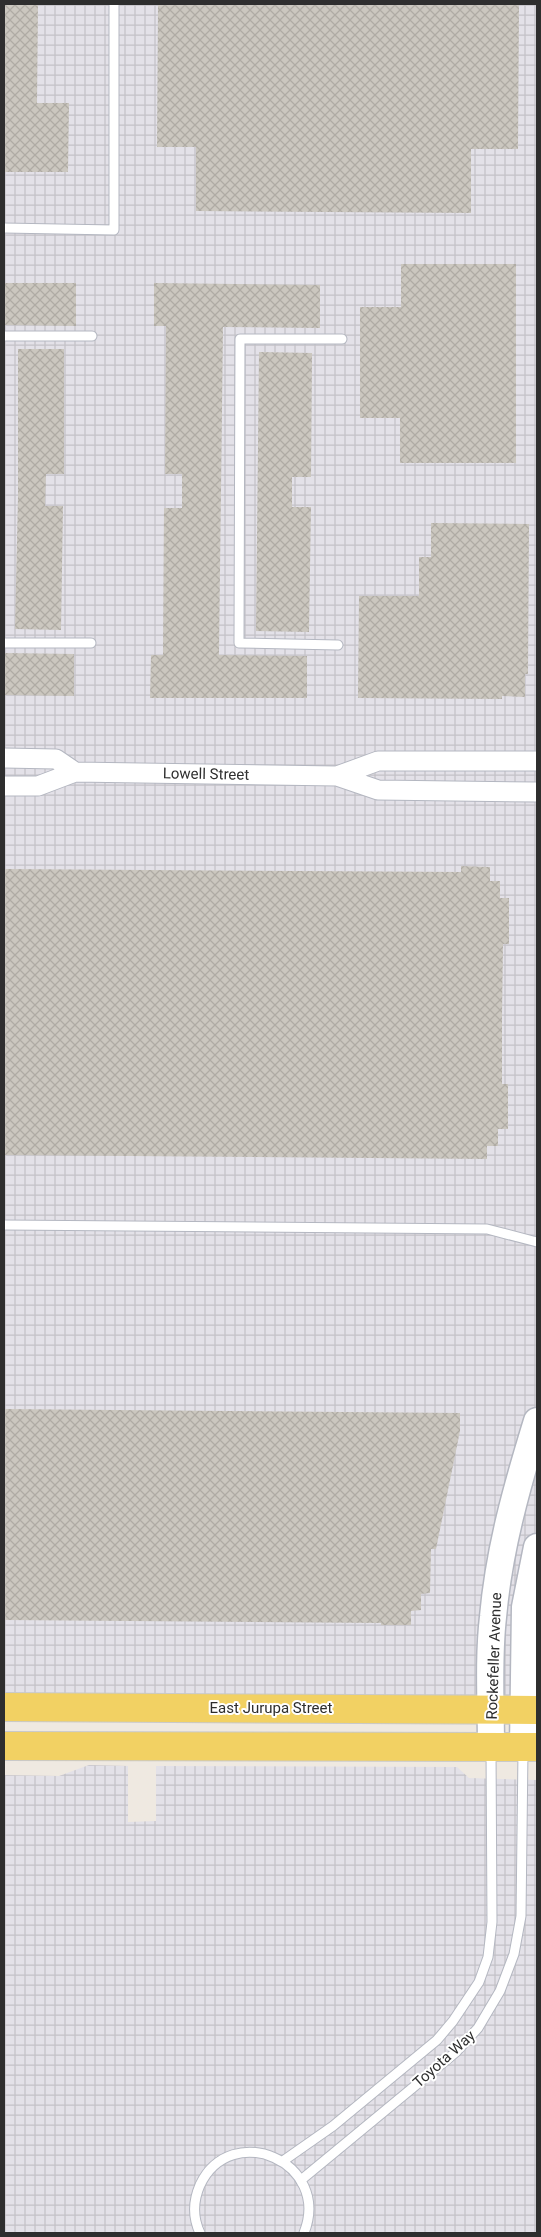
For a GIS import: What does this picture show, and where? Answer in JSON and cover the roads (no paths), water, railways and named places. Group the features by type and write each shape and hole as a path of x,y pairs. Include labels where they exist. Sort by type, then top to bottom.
{"main road":[{"name":"East Jurupa Street","path":"4,1707 530,1710"},
{"path":"4,1746 530,1747"}],"street":[{"path":"4,758 56,758 75,772"},
{"name":"Lowell Street","path":"337,776 378,761 537,761"},
{"name":"Lowell Street","path":"4,786 38,786 75,772 337,776 378,790 537,792"},
{"name":"Rockefeller Avenue","path":"491,1747 492,1620 501,1556 512,1504 537,1421"},
{"name":"Rockefeller Avenue","path":"530,1747 525,1607 537,1547"}],"lane":[{"path":"4,228 114,230 114,4"},
{"path":"4,336 92,336"},
{"path":"338,645 239,643 240,339 342,339"},
{"path":"4,643 91,643"},
{"path":"4,1225 487,1229 537,1242"},
{"name":"Toyota Way","path":"283,2161 333,2126 437,2040 454,2021 479,1982 488,1957 492,1922 491,1747"},
{"name":"Toyota Way","path":"301,2180 456,2052 478,2028 500,1991 514,1954 521,1916 530,1747"},
{"path":"200,2233 195,2213 196,2198 205,2176 216,2164 238,2154 253,2152 269,2154 283,2161 301,2180 309,2202 309,2218 304,2233"}]}
